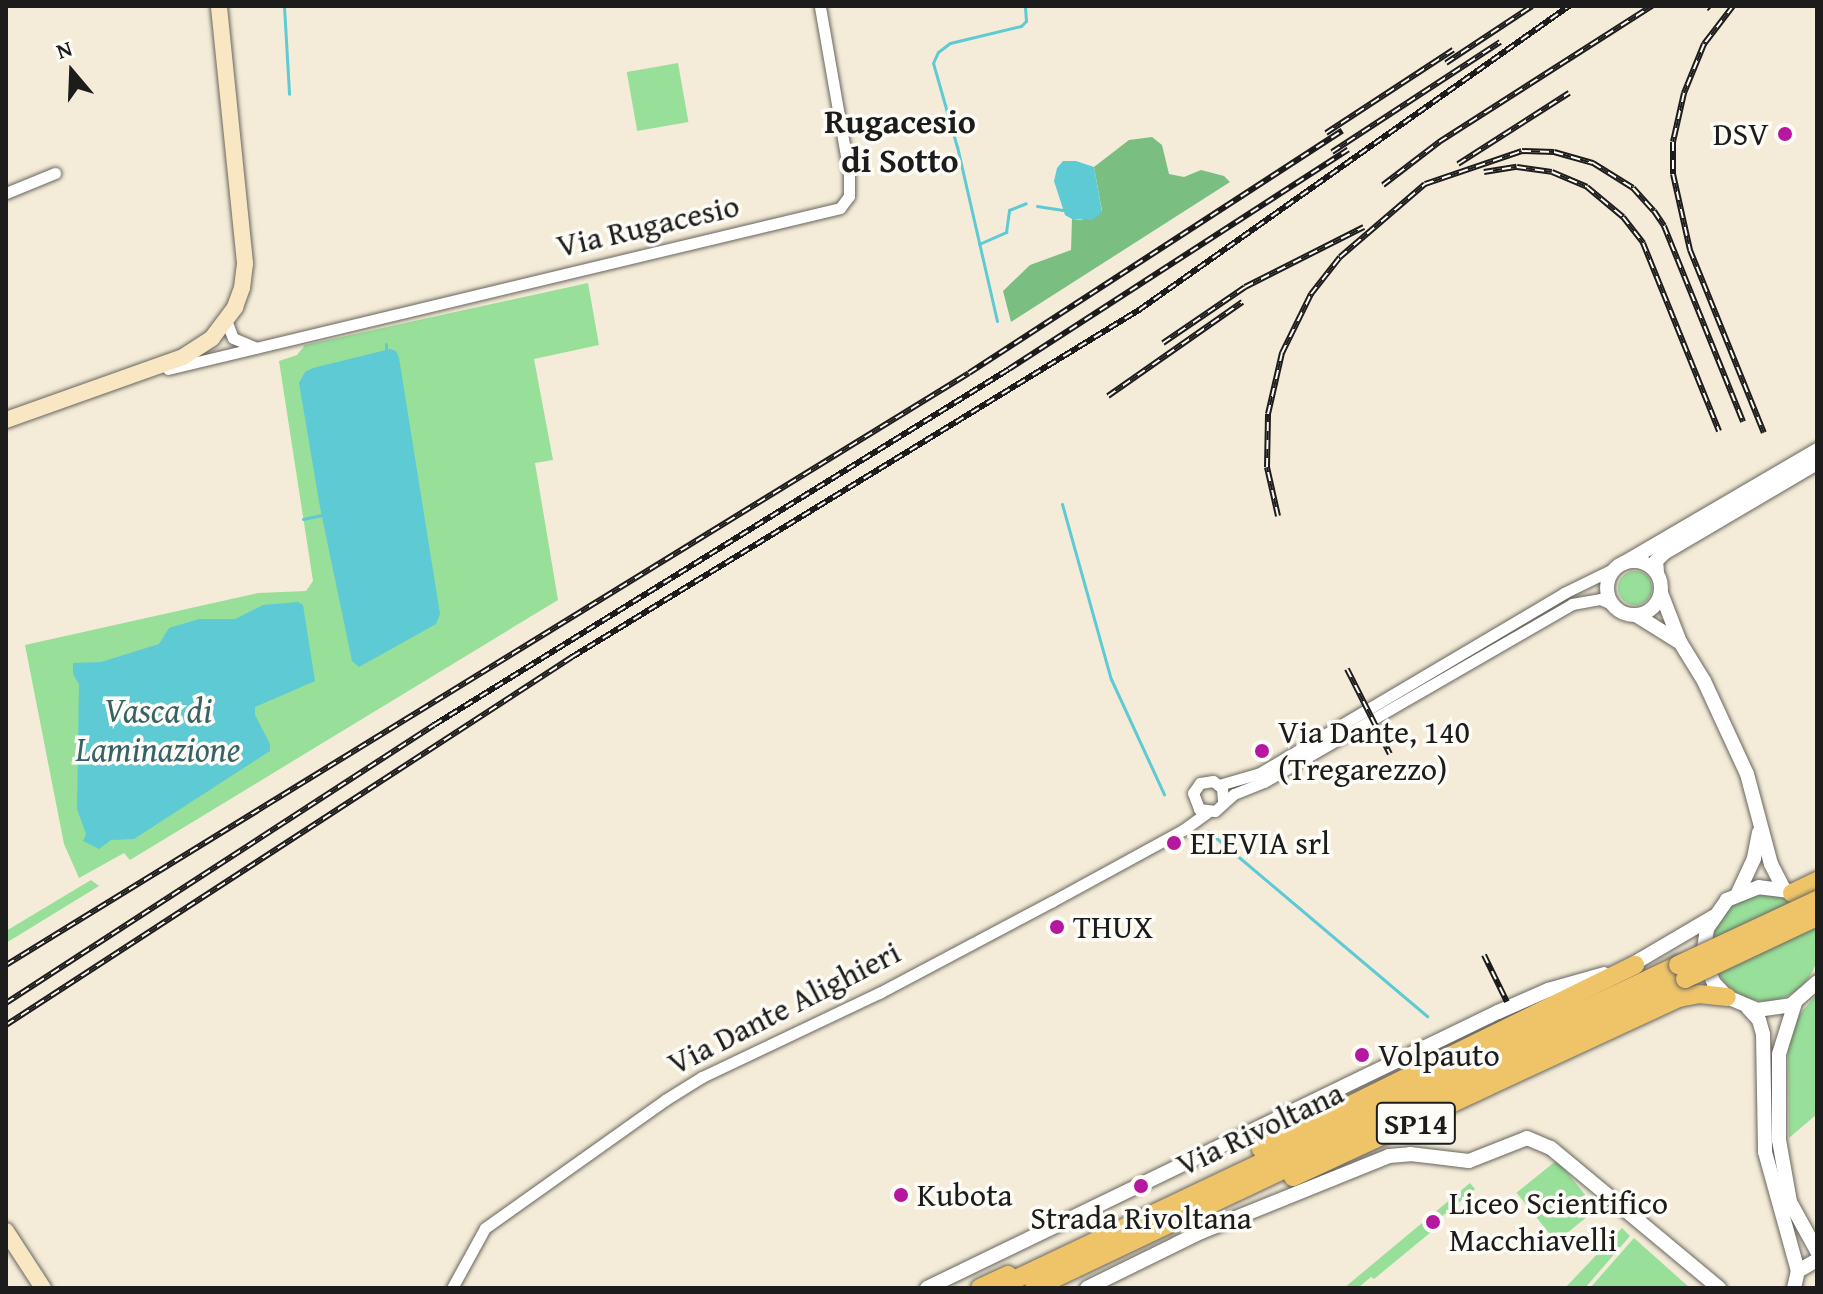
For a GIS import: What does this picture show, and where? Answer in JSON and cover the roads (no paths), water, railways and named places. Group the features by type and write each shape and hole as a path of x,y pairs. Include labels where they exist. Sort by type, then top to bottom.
{"highway":[{"path":"1788,891 1817,881"},
{"name":"SP14","path":"1682,972 1817,900"},
{"name":"SP14","path":"1682,972 1817,915"},
{"name":"SP14","path":"1186,1197 1228,1165 1635,965"},
{"name":"Via Rivoltana","path":"997,1288 1186,1197 1682,972"},
{"name":"Via Rivoltana","path":"1034,1288 1682,972"},
{"name":"SP14","path":"1163,1226 1213,1211 1392,1134 1679,998 1699,994 1727,997"},
{"name":"SP14","path":"980,1288 1056,1252 1139,1220"},
{"name":"SP14","path":"1041,1288 1063,1274"}],"main road":[{"path":"6,420 190,354 227,327 240,295 245,263 219,6"},
{"path":"6,1231 43,1288"}],"street":[{"name":"Via Rugacesio","path":"262,347 840,208 849,196 849,173 820,6"},
{"path":"6,193 55,173"},
{"path":"227,327 236,341 262,347"},
{"path":"108,385 262,347"},
{"path":"1195,804 1208,812 1218,809 1223,800 1264,782 1357,722 1817,450"},
{"path":"1817,463 1664,553 1656,561 1661,593 1680,642 1704,681 1740,757 1760,816 1771,864 1788,891 1817,915"},
{"path":"1620,565 1643,562 1657,572"},
{"path":"1614,605 1608,586 1620,565"},
{"path":"1636,615 1653,607 1661,593"},
{"path":"1536,617 1585,600 1600,599 1636,615 1680,642"},
{"path":"1183,830 1195,804 1193,793 1198,785 1210,781 1219,785 1260,773 1357,722"},
{"path":"1219,785 1223,800"},
{"name":"Via Dante Alighieri","path":"452,1288 475,1242 498,1217 665,1100 702,1077 879,993 1183,830 1208,812"},
{"path":"1760,816 1758,848 1738,893 1713,917 1704,938 1705,962 1714,983 1727,997 1748,1007 1772,1010 1795,1003 1817,982"},
{"path":"1738,893 1763,886 1788,891"},
{"name":"SP14","path":"1635,965 1713,917"},
{"path":"927,1288 1498,1012 1548,990 1635,965"},
{"path":"1795,1003 1779,1054 1779,1140 1790,1202 1817,1251"},
{"path":"1748,1007 1759,1020 1763,1034 1765,1152 1798,1271 1794,1288"},
{"path":"1087,1288 1201,1232 1389,1156 1410,1154 1469,1161 1527,1138 1551,1148 1719,1288"},
{"path":"1798,1271 1817,1260"}],"water":[{"path":"1063,161 1076,161 1094,167 1102,212 1093,220 1072,219 1065,215 1054,181 1057,168"},
{"path":"390,349 396,351 399,358 440,614 436,624 359,667 352,661 320,507 299,383 305,372 313,368"},
{"name":"Vasca di Laminazione","path":"298,602 303,605 315,681 255,707 255,715 270,744 270,751 134,839 111,840 99,849 83,841 86,834 77,809 79,684 73,674 73,663 101,662 159,644 169,628 199,619 235,619 263,605"}],"waterway":[{"path":"284,6 289,94"},
{"path":"997,321 957,147 933,63 938,52 950,43 1021,26 1026,21 1025,6"},
{"path":"979,244 1006,232 1009,210 1026,203"},
{"path":"1037,206 1063,210"},
{"path":"386,344 386,350"},
{"path":"1062,504 1111,679 1164,794"},
{"path":"303,519 322,515"},
{"path":"1208,831 1427,1016"}],"railway":[{"path":"1446,63 1532,6"},
{"path":"6,1025 572,657 1139,310 1569,6"},
{"path":"1383,185 1439,142 1652,6"},
{"path":"1706,9 1709,6"},
{"path":"1733,6 1704,44 1684,93 1673,142 1673,174 1690,250 1764,433"},
{"path":"1332,152 1500,42"},
{"path":"1326,133 1453,50"},
{"path":"1458,164 1569,93"},
{"path":"6,965 969,373 1342,131"},
{"path":"6,1003 434,725 1009,369 1348,150"},
{"path":"1278,516 1267,467 1268,414 1282,353 1311,294 1340,257 1425,184 1522,151 1554,152 1593,163 1633,188 1654,211 1664,226 1743,422"},
{"path":"1484,172 1517,167 1552,172 1587,187 1623,217 1643,243 1719,431"},
{"path":"1163,343 1245,287 1364,227"},
{"path":"1108,396 1242,302"},
{"path":"1347,669 1390,754"},
{"path":"1484,955 1507,1002"}],"place":[{"name":"DSV","path":"1785,134"},
{"name":"Via Dante, 140 (Tregarezzo)","path":"1262,751"},
{"name":"ELEVIA srl","path":"1174,843"},
{"name":"THUX","path":"1057,927"},
{"name":"Volpauto","path":"1362,1055"},
{"name":"Strada Rivoltana","path":"1141,1186"},
{"name":"Kubota","path":"901,1195"},
{"name":"Liceo Scientifico Macchiavelli","path":"1433,1222"}],"district":[{"name":"Rugacesio di Sotto","path":"900,140"}]}
